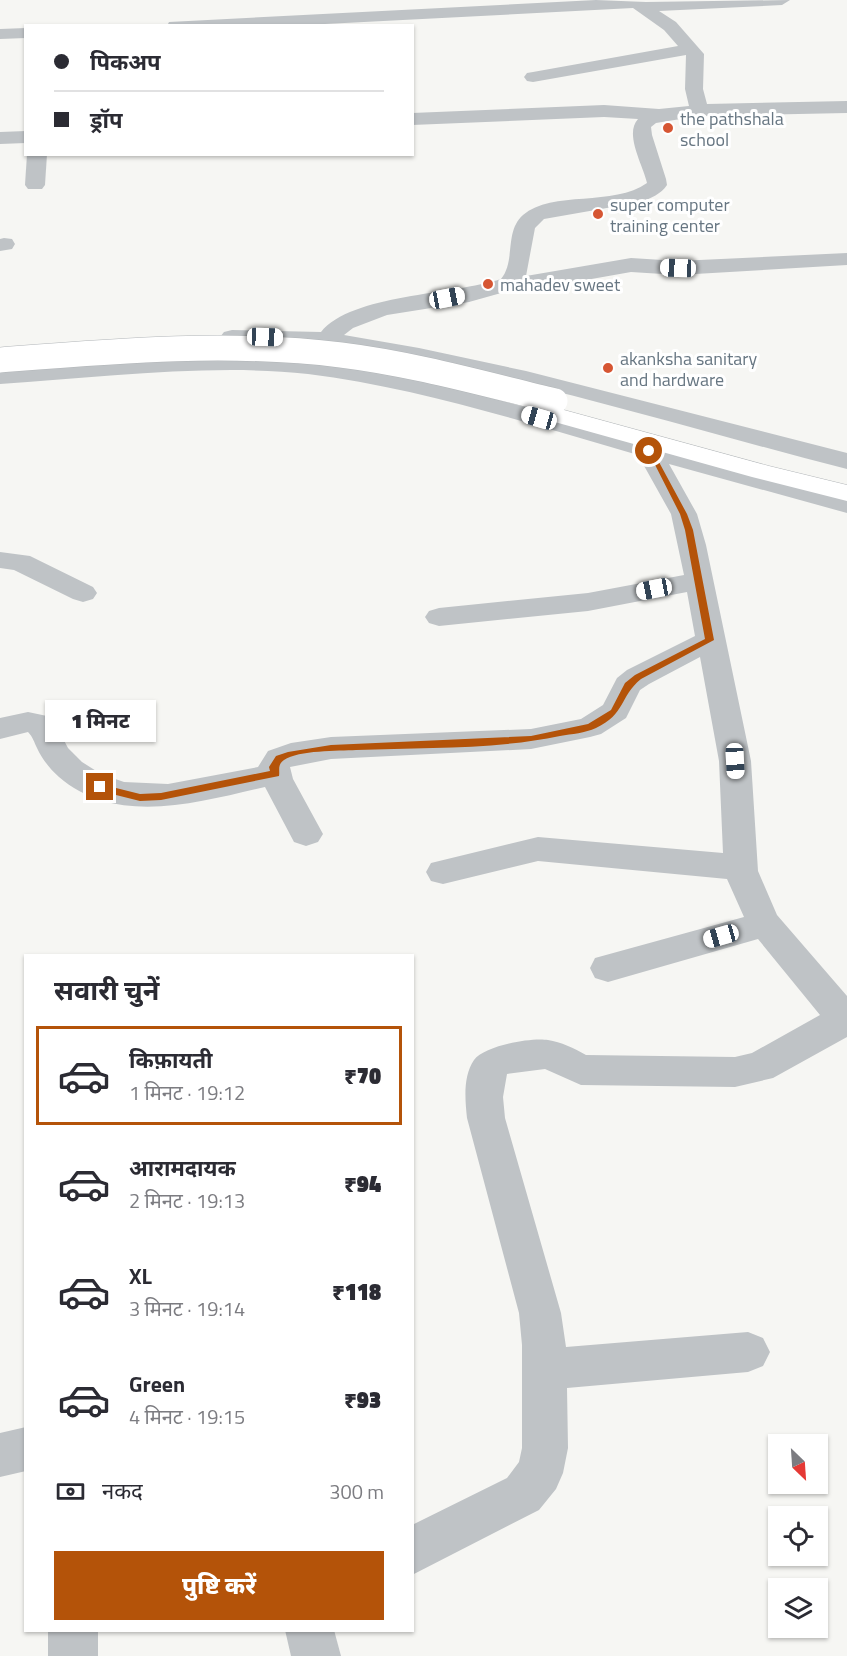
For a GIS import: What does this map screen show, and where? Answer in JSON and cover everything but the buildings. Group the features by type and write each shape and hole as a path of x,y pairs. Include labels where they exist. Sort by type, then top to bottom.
{"highway":[{"path":"0,360 136,349 276,350 341,355 404,367 554,407 847,479"},
{"path":"0,371 186,358 324,364 554,407 761,472 847,493"}],"street":[{"path":"187,24 216,19 329,22 637,3 782,0"},
{"path":"637,3 670,26 691,49 696,59 694,89 699,110"},
{"path":"0,34 24,33"},
{"path":"533,77 691,49"},
{"path":"414,119 604,111 659,115 699,110 847,107"},
{"path":"509,284 517,273 521,244 529,220 546,212 638,195 657,185 642,126 649,119 659,115"},
{"path":"0,138 24,136"},
{"path":"35,185 37,156"},
{"path":"308,367 328,339 344,323 386,310 509,284 535,282 631,265 678,268 847,259"},
{"path":"0,353 246,336 328,339 410,352 556,385 847,461"},
{"path":"0,377 219,363 308,367 386,380 506,409 847,505"},
{"path":"414,1550 523,1494 540,1473 545,1448 545,1369 540,1313 486,1118 484,1097 487,1071 494,1064 506,1059 545,1054 557,1057 581,1070 735,1072 760,1067 845,1020 765,924 752,901 741,871 735,761 699,580 684,514 649,451"},
{"path":"0,560 20,562 84,593"},
{"path":"439,616 588,602 699,580"},
{"path":"306,834 276,774 274,767 279,759 291,754 331,748 531,739 590,727 615,711 628,685 638,677 710,640"},
{"path":"0,729 34,722 42,726 55,753 75,774 100,787 140,797 161,797 276,774"},
{"path":"443,872 538,849 715,864 741,871"},
{"path":"609,968 765,924"},
{"path":"545,1369 748,1353"},
{"path":"0,1455 24,1449"},
{"path":"73,1632 74,1656"},
{"path":"310,1632 316,1656"}],"place":[{"name":"the pathshala school","path":"668,128"},
{"name":"super computer training center","path":"598,214"},
{"name":"mahadev sweet","path":"488,284"},
{"name":"akanksha sanitary and hardware","path":"608,368"}],"route":[{"path":"100,787 140,797 161,797 276,774 274,767 279,759 291,754 331,748 531,739 590,727 605,719 615,711 628,685 638,677 710,640 684,514 649,451"}]}
